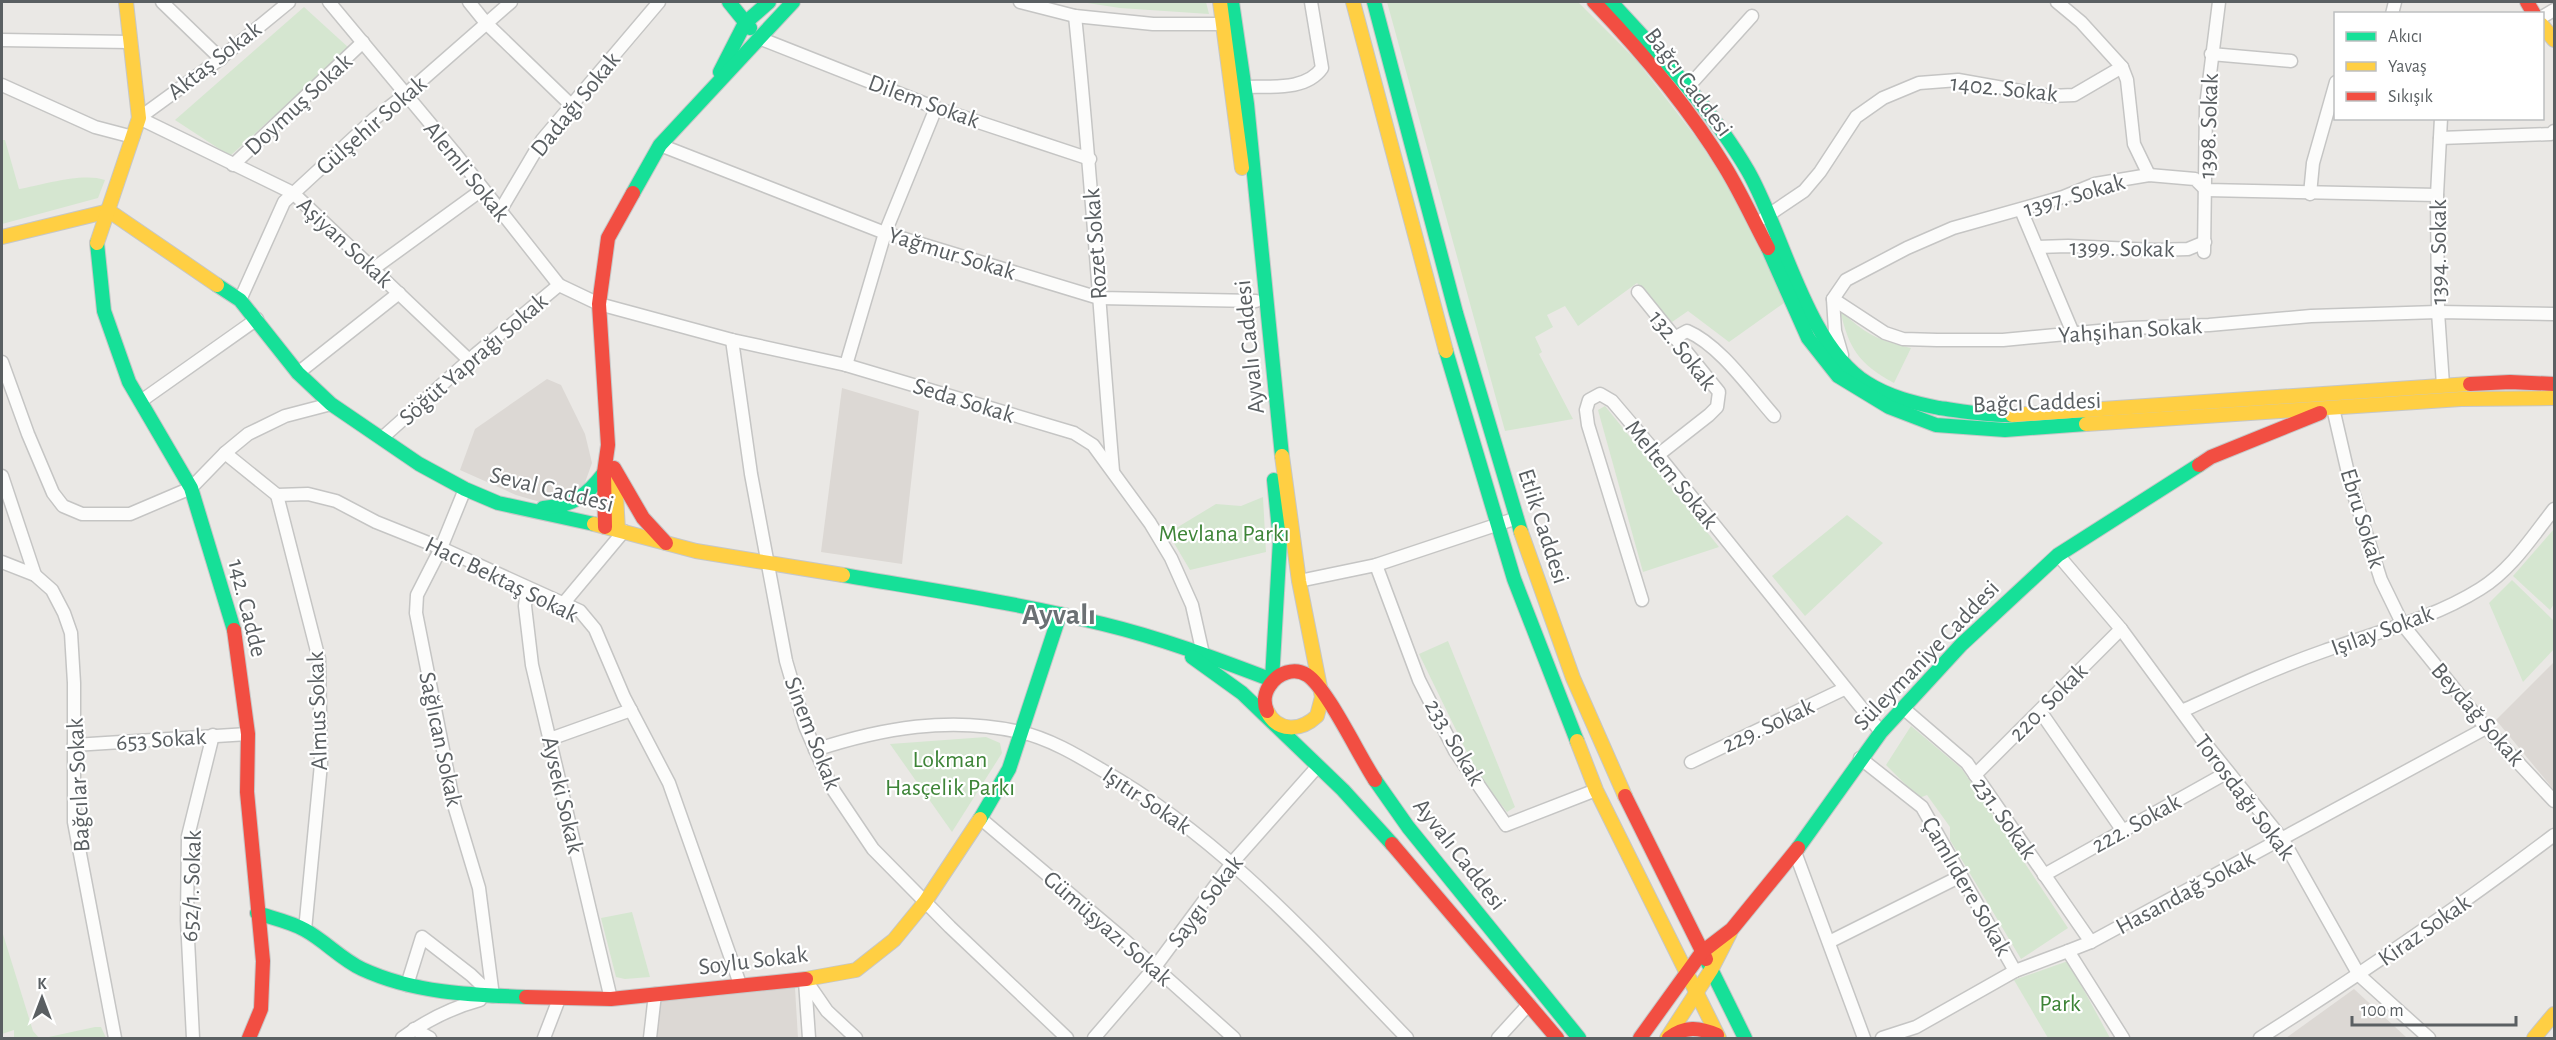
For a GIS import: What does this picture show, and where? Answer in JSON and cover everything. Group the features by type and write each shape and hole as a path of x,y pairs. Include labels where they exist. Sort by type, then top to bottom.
{"main road":[{"path":"126,2 139,118"},
{"path":"729,2 759,38"},
{"path":"741,2 756,9 773,24"},
{"path":"715,84 743,21 756,9 769,2"},
{"path":"616,529 609,470 599,304 608,238 660,145 793,2"},
{"name":"Ayvalı Caddesi","path":"1220,2 1235,102 1280,540 1272,680"},
{"name":"Ayvalı Caddesi","path":"1232,2 1245,87 1284,474 1299,581 1321,707 1310,723 1292,729 1273,721"},
{"name":"Etlik Caddesi","path":"1353,2 1444,342 1514,579 1596,790 1718,1037"},
{"name":"Etlik Caddesi","path":"1374,2 1408,141 1483,410 1517,518 1572,676 1620,789 1745,1038"},
{"name":"Bağcı Caddesi","path":"1594,2 1622,31 1682,106 1725,167 1756,224 1808,338 1838,376 1888,407 1936,425 2005,430 2333,401 2443,385 2510,382 2554,384"},
{"name":"Bağcı Caddesi","path":"1611,2 1688,87 1749,172 1819,331 1860,380 1893,397 1939,409 2007,415 2333,401 2554,398"},
{"path":"2544,28 2554,40"},
{"name":"142. Cadde","path":"139,118 97,241 104,311 129,382 191,488 236,636 249,734 247,792 256,913 263,961 261,1009 249,1038"},
{"path":"2,237 109,211"},
{"name":"Seval Caddesi","path":"109,211 240,300 298,373 331,404 419,464 465,489 498,503 616,529 696,552 1005,602 1105,624 1181,650 1203,654 1272,680"},
{"name":"Süleymaniye Caddesi","path":"1640,1038 1702,952 1732,929 1795,852 1860,758 1881,732 1960,645 2058,555 2211,457 2333,401"},
{"path":"521,508 557,507 578,502 609,470"},
{"path":"609,470 643,518 667,543"},
{"name":"Soylu Sokak","path":"256,913 305,930 329,950 362,969 407,985 461,995 611,999 740,984 805,980 856,970 894,940 925,902 1009,769 1060,614"},
{"name":"Seval Caddesi","path":"1181,650 1242,693 1273,721"},
{"name":"Ayvalı Caddesi","path":"1557,1038 1405,858 1273,721 1265,705 1267,687 1272,680 1288,671 1298,671 1314,680 1366,766 1408,827 1579,1038"},
{"path":"1668,1038 1695,992 1712,970 1732,929"},
{"path":"2534,1038 2554,1014"},
{"path":"1668,1038 1688,1027 1698,1027 1718,1037"}],"street":[{"path":"162,2 221,58"},
{"name":"Aktaş Sokak","path":"139,118 221,58 289,2"},
{"name":"Alemli Sokak","path":"329,2 559,285"},
{"path":"469,2 486,23 571,105"},
{"name":"Gülşehir Sokak","path":"240,300 284,202 374,119 511,2"},
{"name":"Dadağı Sokak","path":"500,211 542,140 659,2"},
{"path":"1020,2 1075,16 1153,24 1223,24"},
{"path":"1245,87 1295,84 1315,78 1322,69 1311,2"},
{"path":"2057,2 2081,22 2122,67 2127,80 2134,144 2149,175"},
{"name":"1398. Sokak","path":"2205,247 2206,106 2219,2"},
{"name":"Rozet Sokak","path":"1075,16 1090,159 1113,471"},
{"path":"1688,87 1752,16"},
{"name":"Dilem Sokak","path":"759,38 936,108 1090,159"},
{"path":"2,40 130,42"},
{"name":"Doymuş Sokak","path":"233,165 363,42"},
{"path":"2211,54 2291,61"},
{"name":"1402. Sokak","path":"1756,224 1804,191 1820,172 1856,117 1883,98 1901,90 1919,83 1958,80 2049,96 2074,95 2122,67"},
{"path":"2310,194 2313,163 2334,89"},
{"path":"5,91 94,127 134,137"},
{"path":"846,364 885,233 936,108"},
{"name":"Aşiyan Sokak","path":"139,118 293,194 469,360"},
{"name":"1394. Sokak","path":"2441,120 2437,195 2438,312 2443,385"},
{"path":"2440,138 2551,134 2554,131"},
{"name":"Yağmur Sokak","path":"660,145 885,233 1099,298 1256,301"},
{"name":"1397. Sokak","path":"1833,299 1846,280 1907,248 1953,228 2021,210 2095,184 2149,175 2195,179 2206,190 2437,195"},
{"path":"373,269 483,189"},
{"path":"2021,210 2073,333"},
{"name":"1399. Sokak","path":"2037,247 2154,250 2205,247"},
{"name":"Söğüt Yaprağı Sokak","path":"382,438 469,360 559,285 599,304"},
{"name":"132. Sokak","path":"1638,292 1719,392 1717,407 1709,416 1658,454"},
{"path":"298,373 399,293"},
{"path":"1833,299 1835,331 1845,363"},
{"name":"Yahşihan Sokak","path":"1833,299 1868,323 1903,339 2003,340 2130,328 2220,324 2311,316 2438,312 2554,314"},
{"name":"Seda Sokak","path":"599,304 732,340 846,364 1074,433 1093,445 1150,523 1171,558 1192,605 1203,654"},
{"path":"141,401 257,320"},
{"path":"1674,338 1687,331 1700,336 1725,360 1774,416"},
{"name":"Sinem Sokak","path":"732,340 751,474 786,661 805,726 832,788 873,849 1067,1038"},
{"path":"2,362 53,494 63,506 82,513 130,514 191,488 225,453 248,434 285,416 331,404"},
{"name":"Meltem Sokak","path":"1642,600 1588,424 1586,410 1589,400 1600,394 1612,401 1658,454 1844,689 1881,732"},
{"name":"Ebru Sokak","path":"2333,401 2351,486 2381,580 2403,625"},
{"path":"225,453 277,495"},
{"path":"2,476 35,575"},
{"name":"Sağlıcan Sokak","path":"465,489 441,548 417,595 416,613 454,805 479,888 493,996"},
{"name":"Hacı Bektaş Sokak","path":"277,495 308,494 336,501 376,522 441,548 527,589 580,611 595,629 631,710 669,783 740,984"},
{"name":"Almus Sokak","path":"277,495 319,658 321,764 305,930"},
{"name":"Işılay Sokak","path":"2182,711 2247,681 2403,625 2481,589 2503,572 2554,509"},
{"path":"1299,581 1376,565 1517,518"},
{"path":"563,604 616,529"},
{"name":"Torosdağı Sokak","path":"2058,555 2121,629 2283,840 2359,975 2429,1038"},
{"name":"Bağcılar Sokak","path":"2,562 35,575 52,590 71,633 75,822 115,1038"},
{"name":"233. Sokak","path":"1376,565 1419,680 1455,751 1506,825 1596,790"},
{"name":"Ayseki Sokak","path":"527,589 525,606 532,665 611,999"},
{"name":"Beydağ Sokak","path":"2403,625 2486,728 2554,801"},
{"name":"220. Sokak","path":"1975,775 2121,629"},
{"name":"229. Sokak","path":"1691,762 1844,689"},
{"name":"231. Sokak","path":"1903,708 1967,763 2091,942"},
{"path":"550,739 631,710"},
{"path":"2040,711 2123,831"},
{"name":"Işıtır Sokak","path":"815,750 856,736 909,726 972,724 1022,732 1075,754 1138,790 1199,834 1269,895 1407,1038"},
{"name":"Hasandağ Sokak","path":"1882,1038 1917,1026 2015,971 2091,942 2486,728"},
{"name":"653 Sokak","path":"74,745 249,734"},
{"name":"652/1. Sokak","path":"193,1038 188,920 188,836 213,735"},
{"name":"Çamlıdere Sokak","path":"1860,758 1922,807 2015,971"},
{"name":"Saygı Sokak","path":"1094,1038 1155,967 1232,863 1318,766"},
{"name":"222. Sokak","path":"2044,875 2229,772"},
{"name":"Gümüşyazı Sokak","path":"980,818 1155,967 1234,1038"},
{"name":"Kiraz Sokak","path":"2260,1038 2359,975 2456,909 2554,836"},
{"path":"1795,852 1864,1038"},
{"path":"1829,942 1961,876"},
{"path":"407,985 422,937 471,975 493,996"},
{"path":"2068,951 2123,1038"},
{"path":"805,980 809,1038"},
{"path":"805,980 827,1011 856,1038"},
{"path":"650,1038 655,994"},
{"path":"402,1038 454,1007 493,996"},
{"path":"544,1038 559,999"},
{"path":"1498,1038 1528,1004"},
{"path":"1917,1026 1923,1038"},
{"path":"414,1029 430,1038"}],"shaded area":[{"path":"547,379 561,385 585,434 592,463 582,491 564,500 540,502 516,495 460,470 475,429"},
{"path":"842,388 919,411 902,564 821,552"},
{"path":"2554,662 2554,790 2496,720"},
{"path":"795,988 798,1038 657,1038 661,998"},
{"path":"2354,989 2407,1038 2286,1038"}],"green space":[{"path":"1081,2 1206,2 1209,14 1120,8"},
{"path":"1387,2 1578,2 1637,61 1698,140 1748,217 1784,303 1729,342 1688,311 1672,322 1637,283 1578,326 1565,306 1547,315 1553,327 1535,337 1542,352 1539,354 1573,419 1505,431"},
{"path":"304,7 349,48 230,156 175,120"},
{"path":"2,140 5,140 19,189 74,178 96,178 105,180 98,198 2,224"},
{"path":"1840,310 1872,335 1911,348 1894,383 1872,369 1857,354 1847,335"},
{"path":"1605,406 1719,547 1643,572 1598,410"},
{"name":"Mevlana Parkı","path":"1263,497 1266,552 1190,570 1168,533 1216,504 1241,506"},
{"path":"1847,515 1883,543 1805,616 1772,576"},
{"path":"2554,529 2554,604 2550,610 2513,576"},
{"path":"2512,580 2554,621 2554,649 2523,682 2489,603"},
{"path":"1448,641 1515,807 1507,812 1478,775 1419,654"},
{"path":"1911,726 1962,769 2068,928 2021,959 1950,840 1950,827 1927,795 1919,798 1886,765"},
{"name":"Lokman Hasçelik Parkı","path":"986,737 1000,743 1002,753 952,832 890,744"},
{"path":"632,912 650,977 625,979 616,977 601,918"},
{"path":"2,931 33,1031 39,1038 14,1038 14,1030 2,1034"},
{"name":"Park","path":"2068,961 2110,1038 2048,1038 2014,980"},
{"path":"101,1027 106,1038 44,1038"}],"traffic: fast":[{"path":"729,2 750,28"},
{"path":"720,72 745,23 769,2"},
{"path":"633,193 660,145 793,2"},
{"path":"1232,2 1247,104 1282,456"},
{"path":"1374,2 1456,313 1521,532"},
{"path":"1611,2 1702,104 1734,148 1761,196 1812,315 1828,342 1846,365 1867,383 1902,399 1939,408 2012,415"},
{"path":"97,243 104,311 129,382 191,488 234,630"},
{"path":"1768,248 1808,338 1838,376 1889,407 1936,425 2005,430 2086,424"},
{"path":"217,285 240,300 298,373 331,404 419,464 465,489 498,503 594,524"},
{"path":"1446,351 1514,579 1577,741"},
{"path":"1798,848 1881,732 1961,645 2058,555 2199,465"},
{"path":"543,508 562,505 585,494 604,473"},
{"path":"1272,680 1280,540 1274,480"},
{"path":"843,575 1071,616 1167,642 1272,680"},
{"path":"980,819 1009,769 1060,614"},
{"path":"1192,657 1242,693 1343,790 1392,844"},
{"path":"1375,780 1408,827 1579,1038"},
{"path":"257,913 300,927 354,965 382,977 442,991 526,997"},
{"path":"1706,959 1745,1038"}],"traffic: slow":[{"path":"97,243 139,118 126,2"},
{"path":"1220,2 1242,168"},
{"path":"1353,2 1446,351"},
{"path":"2544,28 2554,40"},
{"path":"2,237 109,211 217,285"},
{"path":"2012,415 2470,384"},
{"path":"2086,424 2461,399 2554,398"},
{"path":"1267,711 1277,723 1297,727 1317,716 1322,697 1299,581 1282,456"},
{"path":"615,478 618,530"},
{"path":"594,524 696,551 843,575"},
{"path":"1521,532 1573,678 1625,796"},
{"path":"1577,741 1596,790 1719,1038"},
{"path":"806,979 856,970 894,940 925,902 980,819"},
{"path":"1667,1038 1711,970 1730,933"},
{"path":"2534,1038 2554,1014"}],"traffic: jam":[{"path":"1594,2 1647,61 1696,123 1731,177 1768,248"},
{"path":"2527,2 2533,12"},
{"path":"605,527 604,473 608,445 599,304 608,238 633,193"},
{"path":"2470,384 2510,382 2554,384"},
{"path":"2199,465 2211,457 2320,413"},
{"path":"614,468 643,518 666,543"},
{"path":"234,630 248,734 247,792 263,961 261,1009 249,1038"},
{"path":"1267,711 1266,694 1273,681 1282,674 1292,671 1307,675 1324,694 1375,780"},
{"path":"1625,796 1706,959"},
{"path":"1392,844 1557,1038"},
{"path":"1640,1038 1702,952 1732,929 1798,848"},
{"path":"526,997 611,999 806,979"},
{"path":"1669,1038 1681,1031 1692,1029 1704,1030 1717,1035"}],"district":[{"name":"Ayvalı","path":"1059,614"}]}
